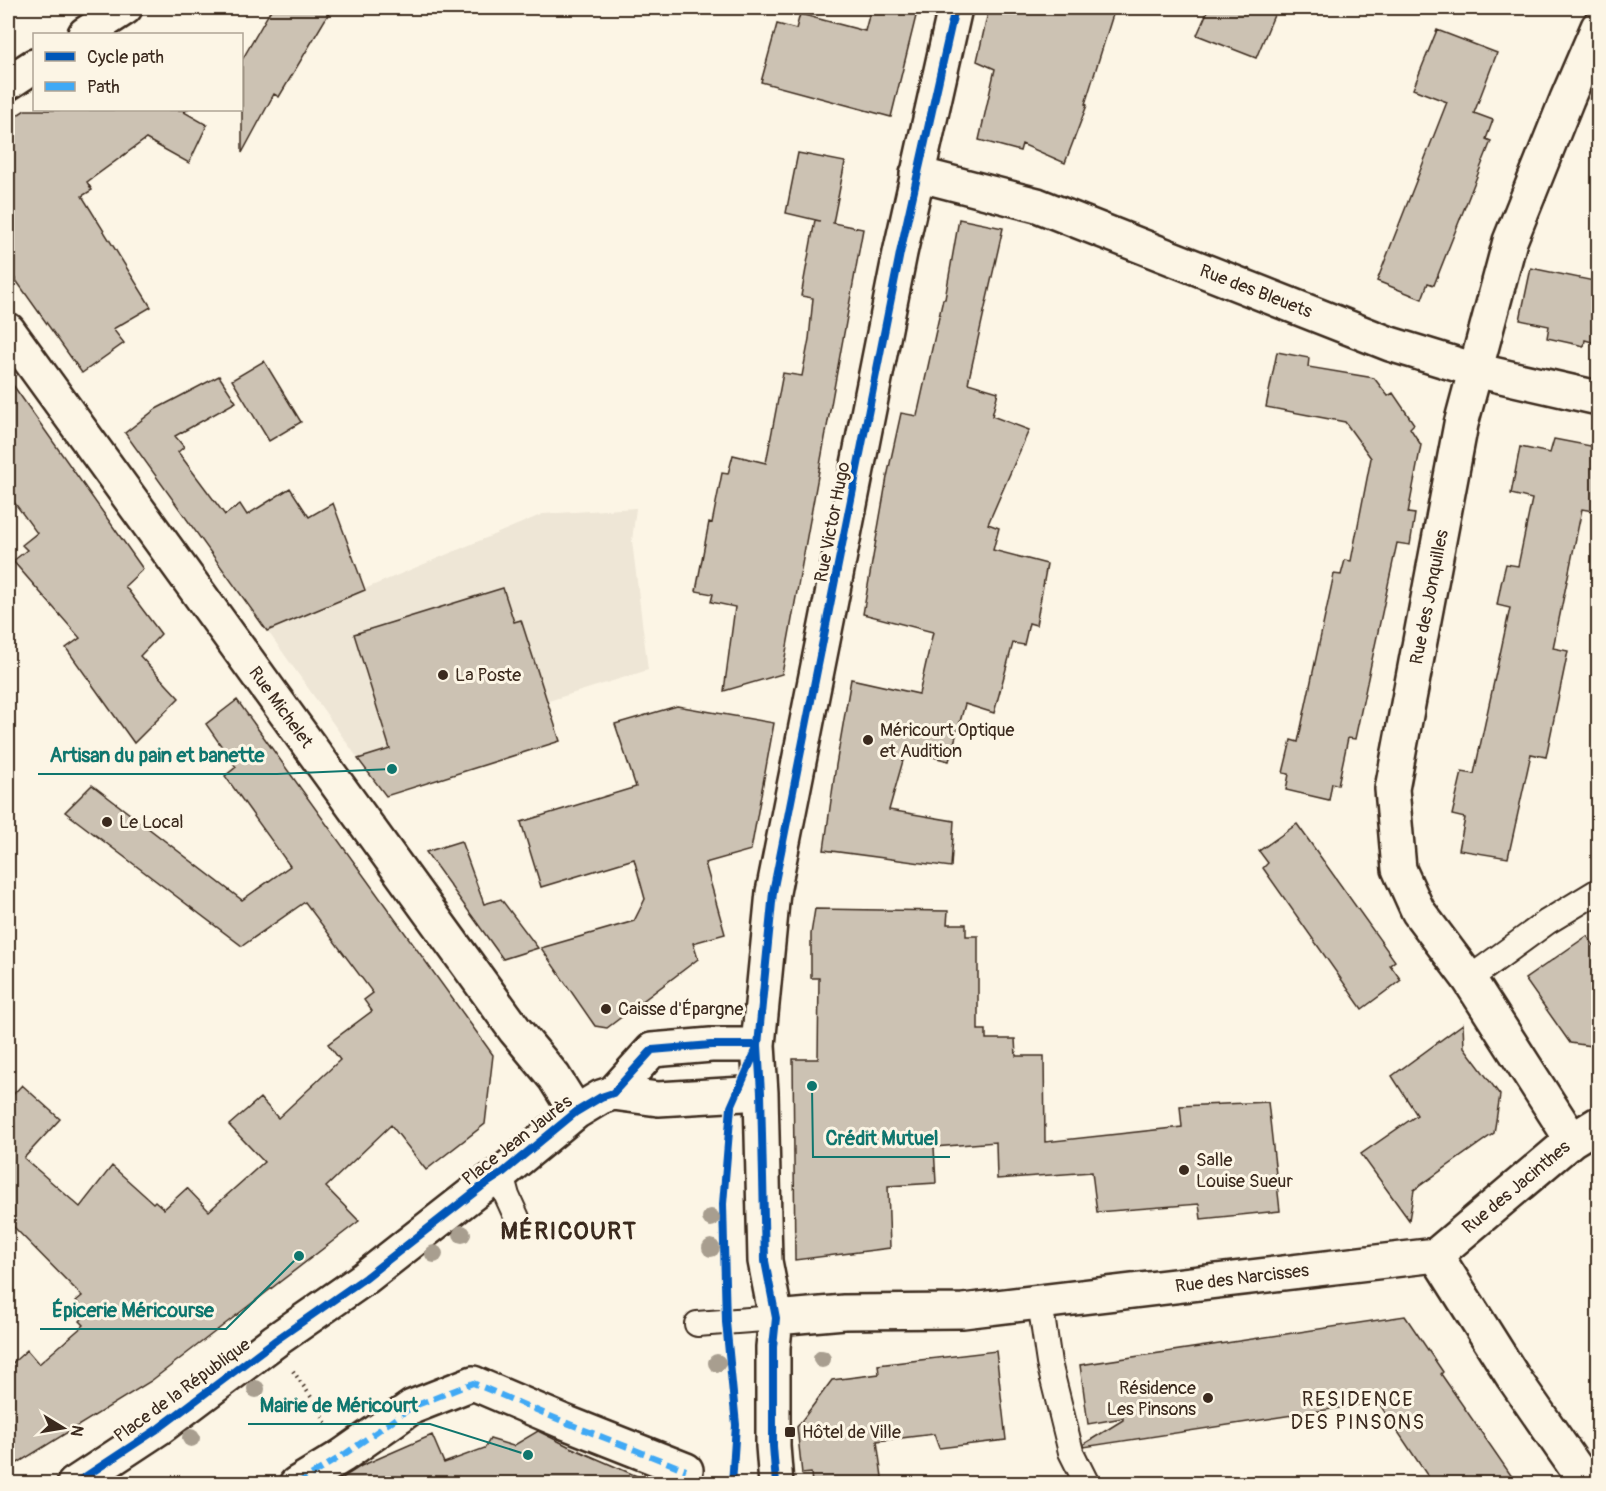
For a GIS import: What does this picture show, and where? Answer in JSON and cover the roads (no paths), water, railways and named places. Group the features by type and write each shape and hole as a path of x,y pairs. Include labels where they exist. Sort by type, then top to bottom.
{"street":[{"path":"87,33 125,8"},
{"name":"Rue Victor Hugo","path":"758,1045 773,892 917,174 955,8"},
{"name":"Rue des Jonquilles","path":"1585,1132 1418,911 1399,869 1392,789 1461,424 1510,241 1567,99 1599,27"},
{"name":"Rue des Bleuets","path":"917,174 1037,205 1390,344 1475,370 1599,398"},
{"name":"Rue Michelet","path":"8,330 495,1002 554,1077 576,1112"},
{"path":"758,1045 765,1261 776,1318 773,1347 773,1446 776,1484"},
{"name":"Place Jean Jaurès","path":"276,1340 365,1278 481,1187 501,1174 576,1112 601,1097 613,1093 651,1050 758,1045"},
{"path":"613,1093 658,1099 761,1093"},
{"name":"Rue des Jacinthes","path":"1436,1255 1585,1132"},
{"path":"1436,1255 1513,1377 1587,1484"},
{"name":"Rue des Narcisses","path":"776,1318 844,1312 963,1311 1436,1255"},
{"name":"Place de la République","path":"74,1484 159,1428 276,1340"},
{"path":"296,1484 342,1456 412,1407 473,1383 686,1470"}],"lane":[{"path":"1469,980 1547,922 1599,891"},
{"path":"501,1174 507,1196 517,1218"},
{"path":"1040,1302 1049,1363 1071,1452 1087,1484"},
{"path":"697,1324 776,1318"},
{"path":"1593,1484 1599,1466"}],"place":[{"name":"La Poste","path":"443,675"},
{"name":"Méricourt Optique et Audition","path":"868,740"},
{"name":"Artisan du pain et banette","path":"392,769"},
{"name":"Le Local","path":"107,822"},
{"name":"Caisse d'Épargne","path":"606,1009"},
{"name":"Crédit Mutuel","path":"812,1086"},
{"name":"Salle Louise Sueur","path":"1184,1170"},
{"name":"Épicerie Méricourse","path":"299,1256"},
{"name":"Résidence Les Pinsons","path":"1208,1398"},
{"name":"Hôtel de Ville","path":"790,1432"},
{"name":"Mairie de Méricourt","path":"528,1455"}],"district":[{"name":"MÉRICOURT","path":"569,1231"},
{"name":"RESIDENCE DES PINSONS","path":"1358,1410"}]}
